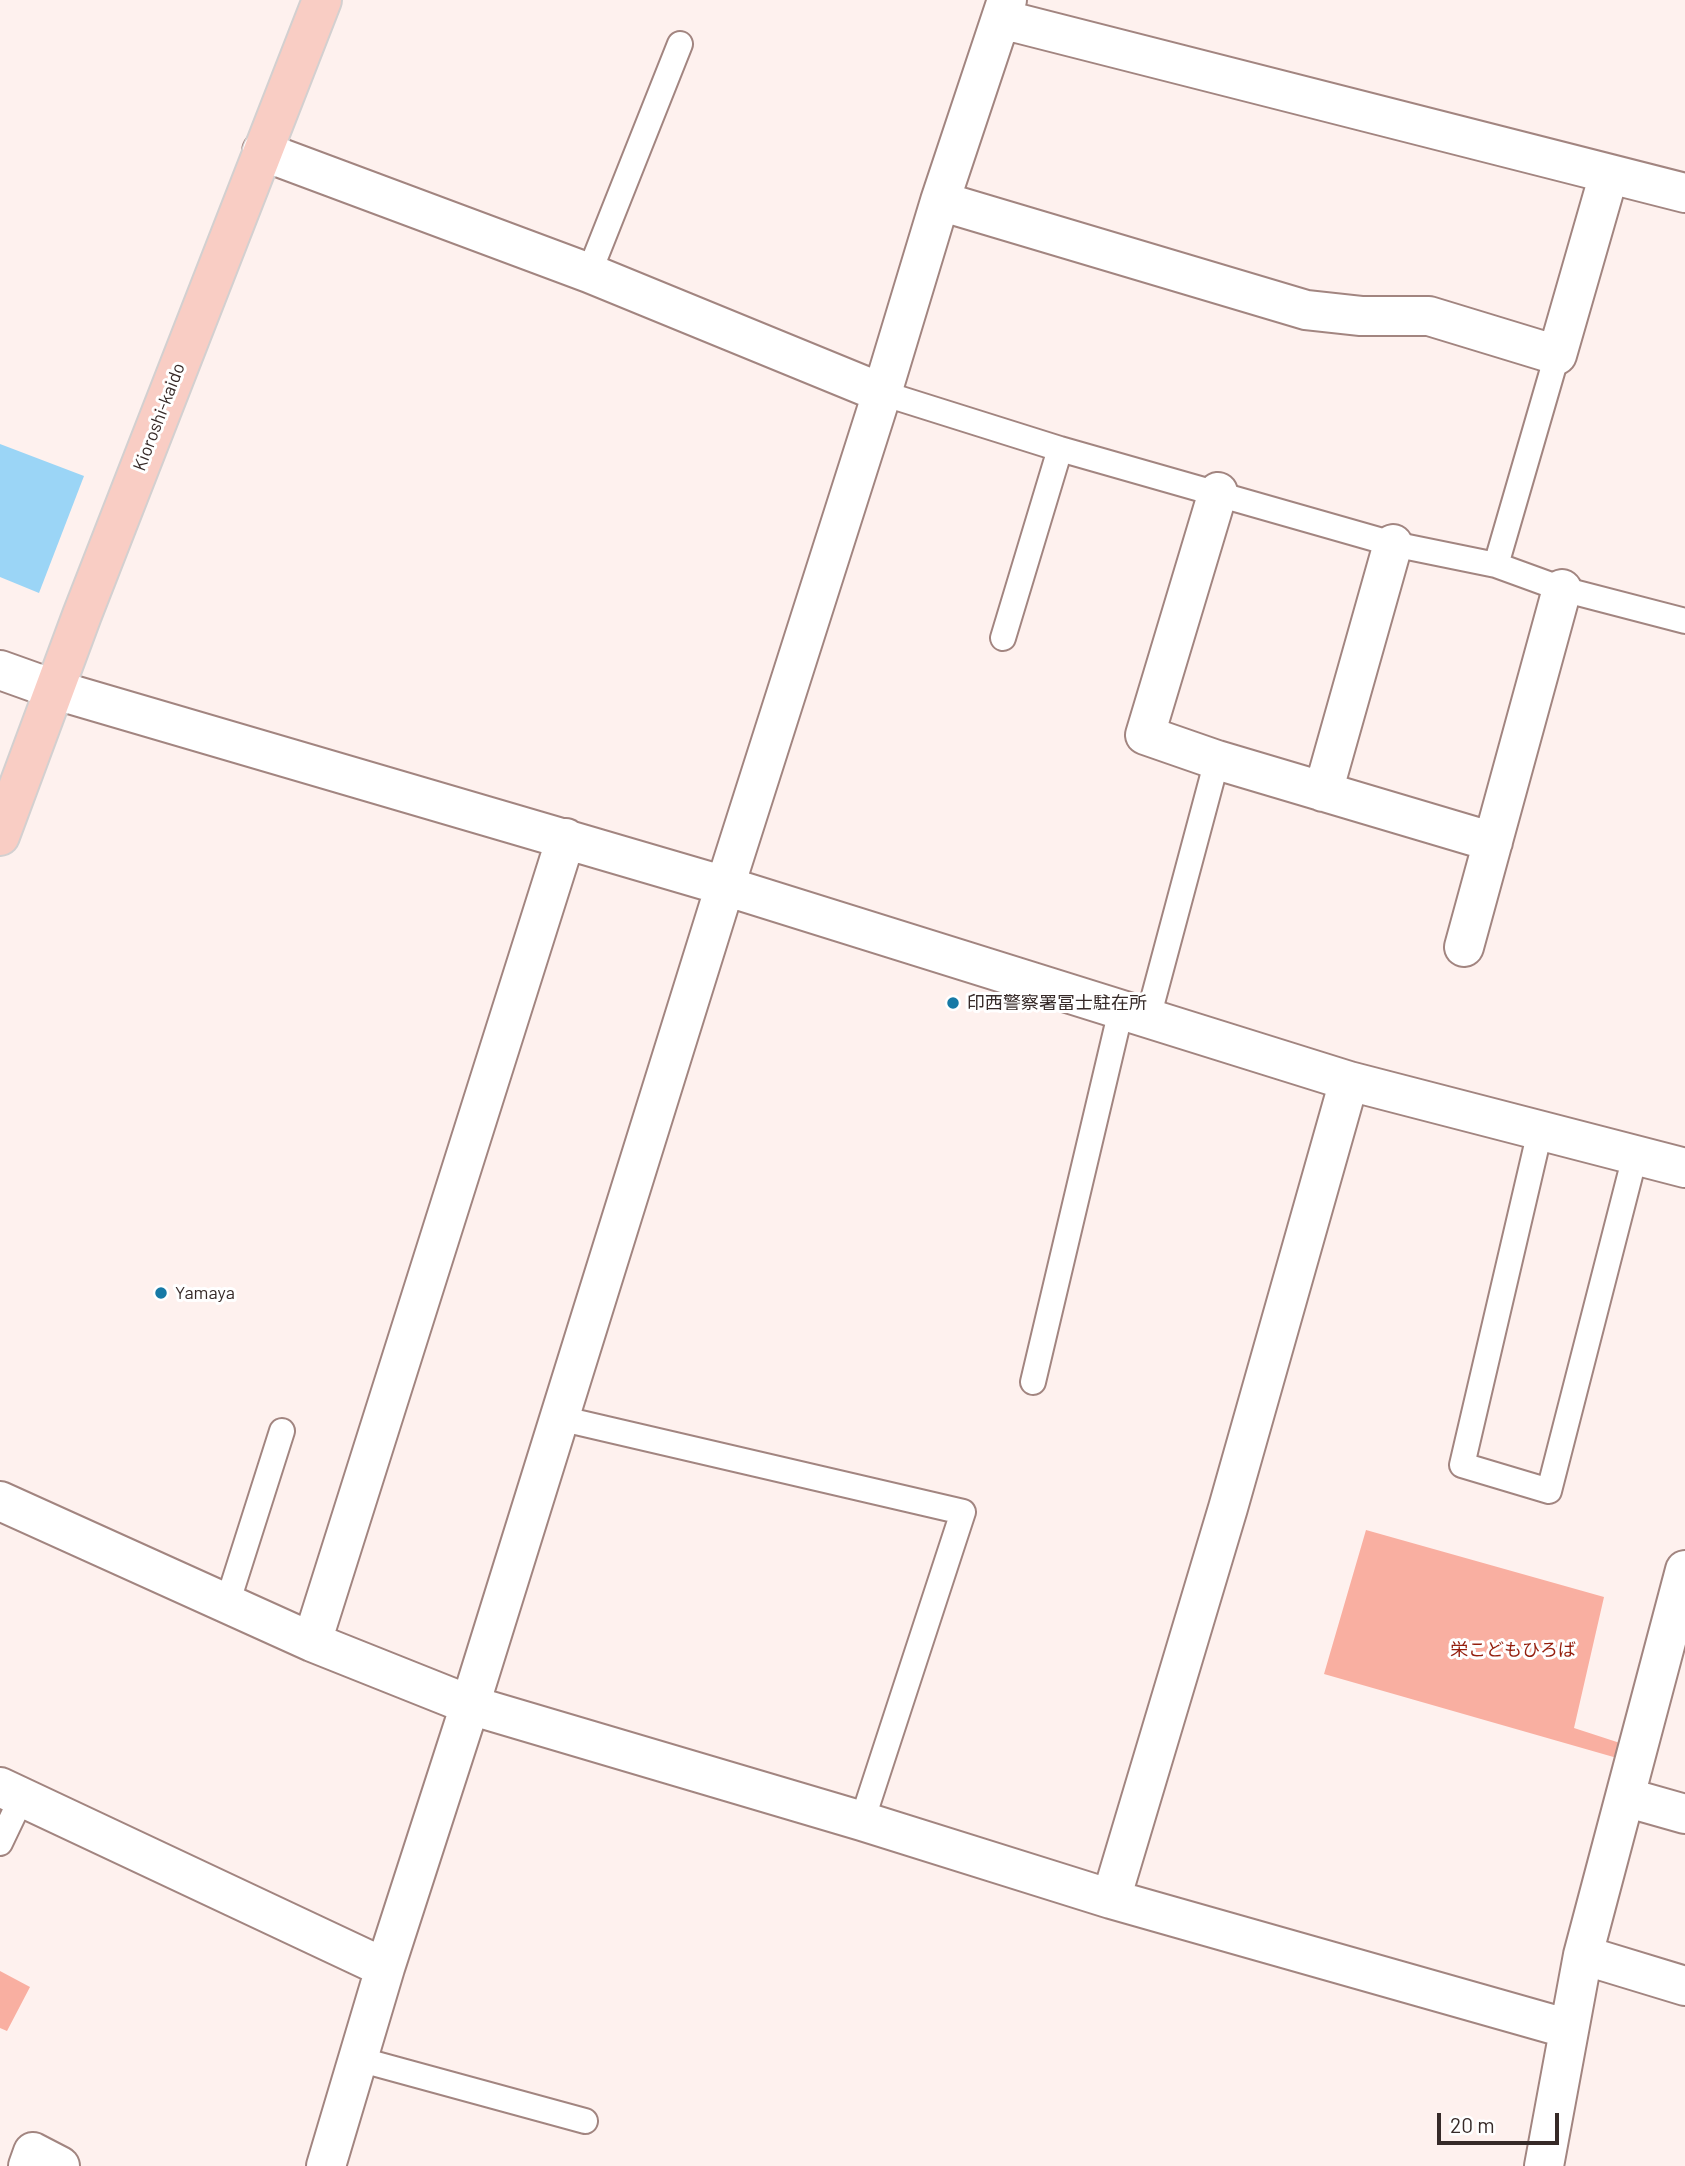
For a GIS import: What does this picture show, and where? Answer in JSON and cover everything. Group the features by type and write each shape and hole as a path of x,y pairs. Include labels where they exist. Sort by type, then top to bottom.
{"main road":[{"name":"Kioroshi-kaido","path":"0,836 82,615 322,0"}],"street":[{"path":"326,2166 385,1968 470,1705 940,201 1004,9 1685,193"},
{"path":"262,151 589,273 882,393"},
{"path":"940,201 1306,310 1361,316 1429,316 1557,355 1609,174"},
{"path":"1218,492 1145,735 1217,760 1493,842"},
{"path":"1323,792 1393,544"},
{"path":"1464,947 1562,589"},
{"path":"0,670 56,690 725,886 1349,1081 1685,1168"},
{"path":"312,1642 566,838"},
{"path":"1111,1899 1227,1508 1349,1081"},
{"path":"0,1501 312,1642 470,1705 862,1821 1111,1899 1569,2029"},
{"path":"1544,2166 1583,1955 1685,1570"},
{"path":"11,1792 385,1968"},
{"path":"1625,1797 1685,1814"},
{"path":"1583,1955 1685,1986"},
{"path":"28,2166 33,2152 60,2166"}],"lane":[{"path":"589,273 680,44"},
{"path":"1496,565 1557,355"},
{"path":"882,393 1060,449 1393,544 1496,565 1562,589 1685,621"},
{"path":"1003,638 1060,449"},
{"path":"1033,1382 1135,1014 1217,760"},
{"path":"1540,1131 1462,1465 1549,1491 1635,1156"},
{"path":"559,1418 963,1512 862,1821"},
{"path":"227,1604 282,1431"},
{"path":"0,1843 11,1792"},
{"path":"358,2059 585,2121"}],"green space":[{"name":"栄こどもひろば","path":"1366,1530 1604,1597 1574,1728 1620,1743 1617,1758 1324,1674"},
{"path":"0,1971 30,1987 7,2031 0,2028"}],"building":[{"path":"0,444 84,476 39,593 0,577"}],"place":[{"name":"印西警察署冨士駐在所","path":"953,1003"},
{"name":"Yamaya","path":"161,1293"}]}
